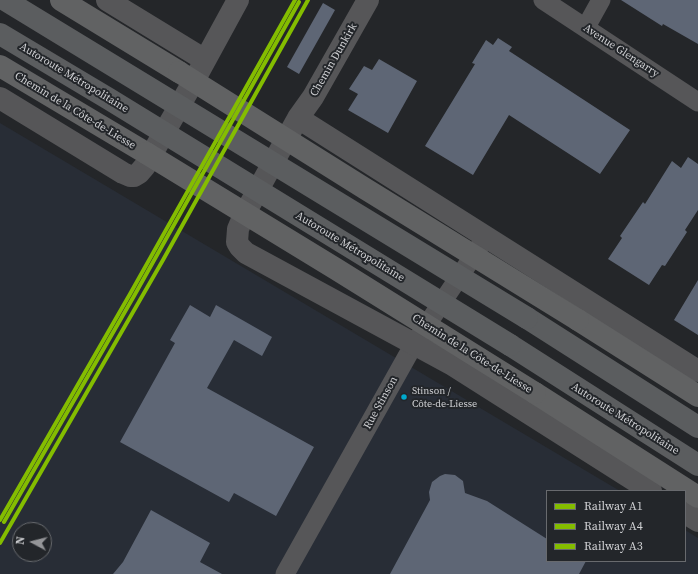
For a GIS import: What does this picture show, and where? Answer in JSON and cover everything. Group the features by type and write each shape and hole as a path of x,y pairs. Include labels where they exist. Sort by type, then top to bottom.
{"highway":[{"path":"4,0 527,318 698,427"},
{"name":"Autoroute Métropolitaine","path":"0,34 109,99 510,345 698,464"}],"main road":[{"path":"61,0 698,396"},
{"name":"Chemin de la Côte-de-Liesse","path":"0,66 323,260 698,497"}],"street":[{"path":"107,0 205,60"},
{"path":"0,98 123,173 134,176 145,166 238,0"},
{"name":"Chemin Dunkirk","path":"298,118 313,97 368,0"},
{"name":"Avenue Glengarry","path":"543,0 698,102"},
{"path":"586,28 601,0"},
{"path":"298,118 698,371"},
{"name":"Chemin de la Côte-de-Liesse","path":"298,118 240,222 237,236 237,242 240,247 246,253 463,371 649,490"},
{"name":"Rue Stinson","path":"285,574 414,344 486,236"},
{"path":"686,514 698,521"}],"shaded area":[{"path":"0,123 618,490 546,490 546,562 686,562 686,531 698,538 698,574 0,574"}],"building":[{"path":"621,0 698,0 698,44 663,24 662,26"},
{"path":"323,3 335,10 299,74 287,67"},
{"path":"498,38 512,47 509,51 630,130 600,174 509,115 473,175 425,146 475,64 472,63 486,40 493,45"},
{"path":"379,59 417,81 388,133 348,110 358,94 349,89 364,66 372,70"},
{"path":"688,157 698,164 698,210 685,230 687,232 665,266 662,265 649,285 608,259 622,238 620,236 643,202 645,204 672,161 681,168"},
{"path":"698,280 698,335 674,320"},
{"path":"190,305 210,317 216,305 272,337 262,356 234,340 207,388 314,447 276,516 234,493 229,502 120,442 175,343 170,340"},
{"path":"445,474 455,475 463,481 465,493 487,501 546,538 546,562 585,562 579,574 390,574 430,500 429,492 432,482"},
{"path":"151,510 210,543 200,562 222,574 113,574 123,562"}],"rail line":[{"name":"A4","path":"0,520 130,294 295,0"},
{"name":"A1","path":"0,543 163,260 308,0"},
{"name":"A3","path":"4,522 134,296 299,2"}],"place":[{"name":"Stinson / Côte-de-Liesse","path":"404,397"}]}
